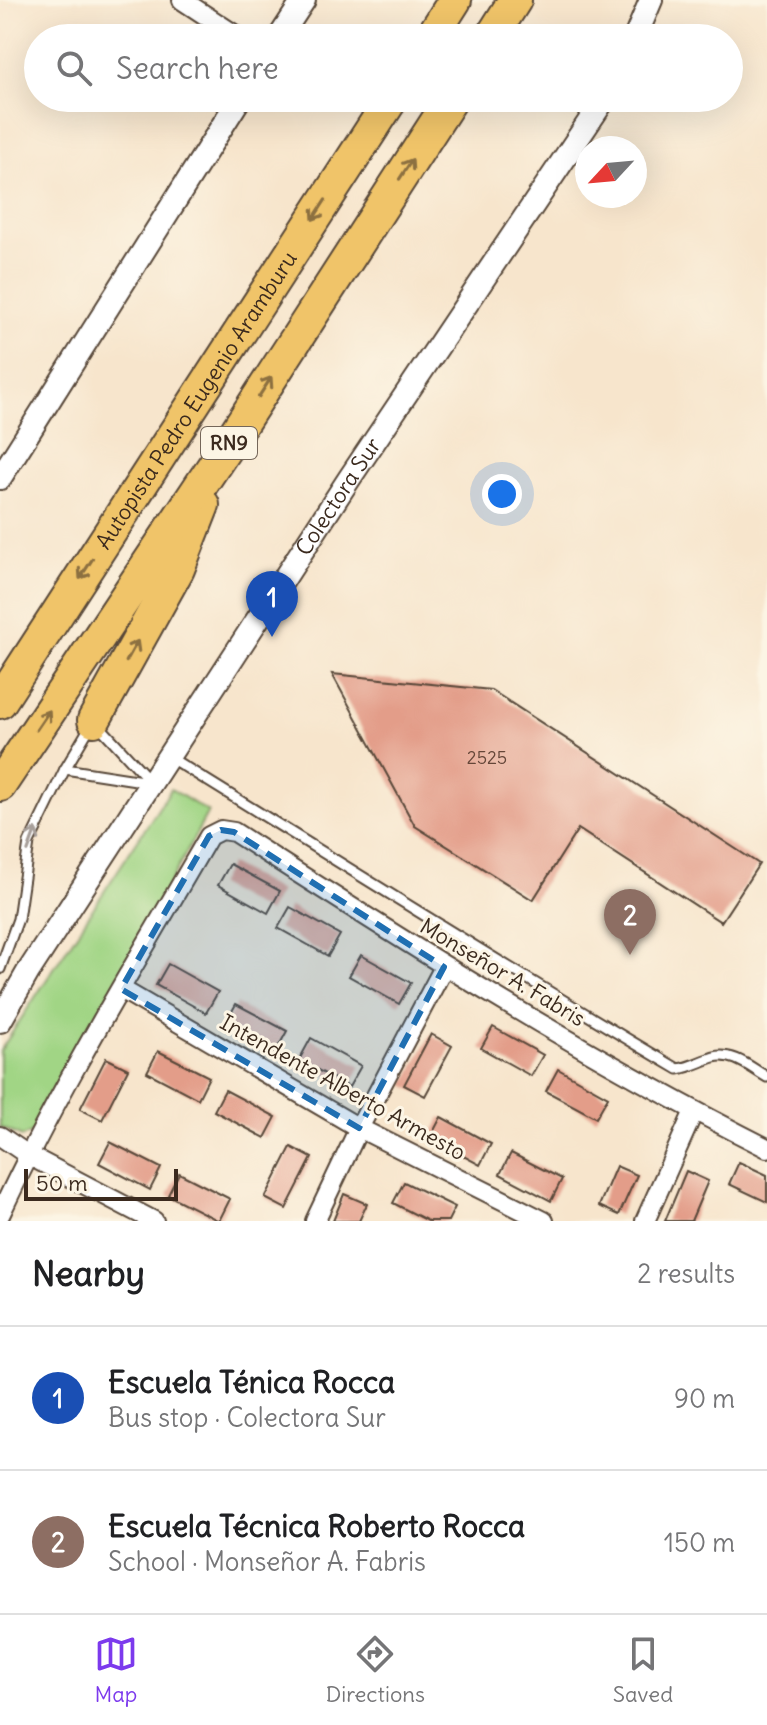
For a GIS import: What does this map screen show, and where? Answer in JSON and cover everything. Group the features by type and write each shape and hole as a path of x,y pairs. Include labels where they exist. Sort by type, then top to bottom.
{"highway":[{"path":"440,24 455,0"},
{"path":"500,24 515,0"},
{"name":"Autopista Pedro Eugenio Aramburu","path":"0,702 383,112"},
{"name":"RN9","path":"0,785 225,449 443,112"},
{"path":"94,720 178,569 225,449"},
{"path":"0,676 40,639"}],"street":[{"path":"182,0 219,24"},
{"path":"288,24 304,0"},
{"path":"641,24 651,0"},
{"path":"0,478 231,112"},
{"name":"Colectora Sur","path":"0,1021 28,972 349,479 596,112"},
{"path":"0,469 32,424"},
{"name":"Monseñor A. Fabris","path":"121,989 209,836 221,830 234,832 444,967 694,1111 767,1148"},
{"path":"315,1221 359,1128 444,967"},
{"path":"0,1215 28,1155 121,989"},
{"name":"Intendente Alberto Armesto","path":"121,989 359,1128 544,1221"},
{"path":"645,1221 694,1111"},
{"path":"0,1136 28,1155 154,1221"}],"lane":[{"path":"0,969 18,919 29,843 65,769 94,720 152,783"},
{"path":"169,757 502,965 678,1069 694,1067 715,1057 732,1056 767,1077"},
{"path":"65,769 152,783"}],"highlighted area":[{"path":"221,830 234,832 444,967 359,1128 121,989 209,836"}],"green space":[{"path":"171,789 208,812 36,1131 22,1137 0,1127 0,1051"}],"building":[{"path":"332,674 491,690 759,864 721,922 578,829 533,900 415,826"},
{"path":"230,864 280,891 268,913 218,885"},
{"path":"290,907 340,935 328,956 278,928"},
{"path":"361,955 411,983 399,1004 349,976"},
{"path":"168,964 218,992 206,1013 156,985"},
{"path":"236,1004 287,1031 275,1053 225,1024"},
{"path":"493,1027 543,1055 531,1076 481,1048"},
{"path":"431,1034 452,1046 425,1096 404,1085"},
{"path":"311,1038 361,1066 349,1087 299,1060"},
{"path":"158,1051 209,1077 198,1099 147,1072"},
{"path":"106,1058 128,1069 102,1120 80,1109"},
{"path":"558,1069 608,1097 596,1118 546,1091"},
{"path":"225,1090 276,1117 265,1138 214,1111"},
{"path":"441,1117 491,1144 480,1165 430,1138"},
{"path":"110,1142 161,1168 150,1190 99,1163"},
{"path":"291,1147 312,1158 286,1209 265,1198"},
{"path":"511,1153 562,1179 551,1201 500,1174"},
{"path":"739,1162 767,1175 767,1202 729,1184"},
{"path":"616,1166 637,1175 619,1215 599,1206"},
{"path":"686,1171 708,1181 691,1221 665,1221"},
{"path":"179,1173 230,1199 219,1221 168,1195"},
{"path":"404,1182 455,1207 448,1221 428,1221 393,1203"},
{"path":"344,1194 367,1204 359,1221 333,1221"}],"place":[{"name":"Escuela Ténica Rocca","path":"272,637"},
{"name":"Escuela Técnica Roberto Rocca","path":"630,955"}]}
